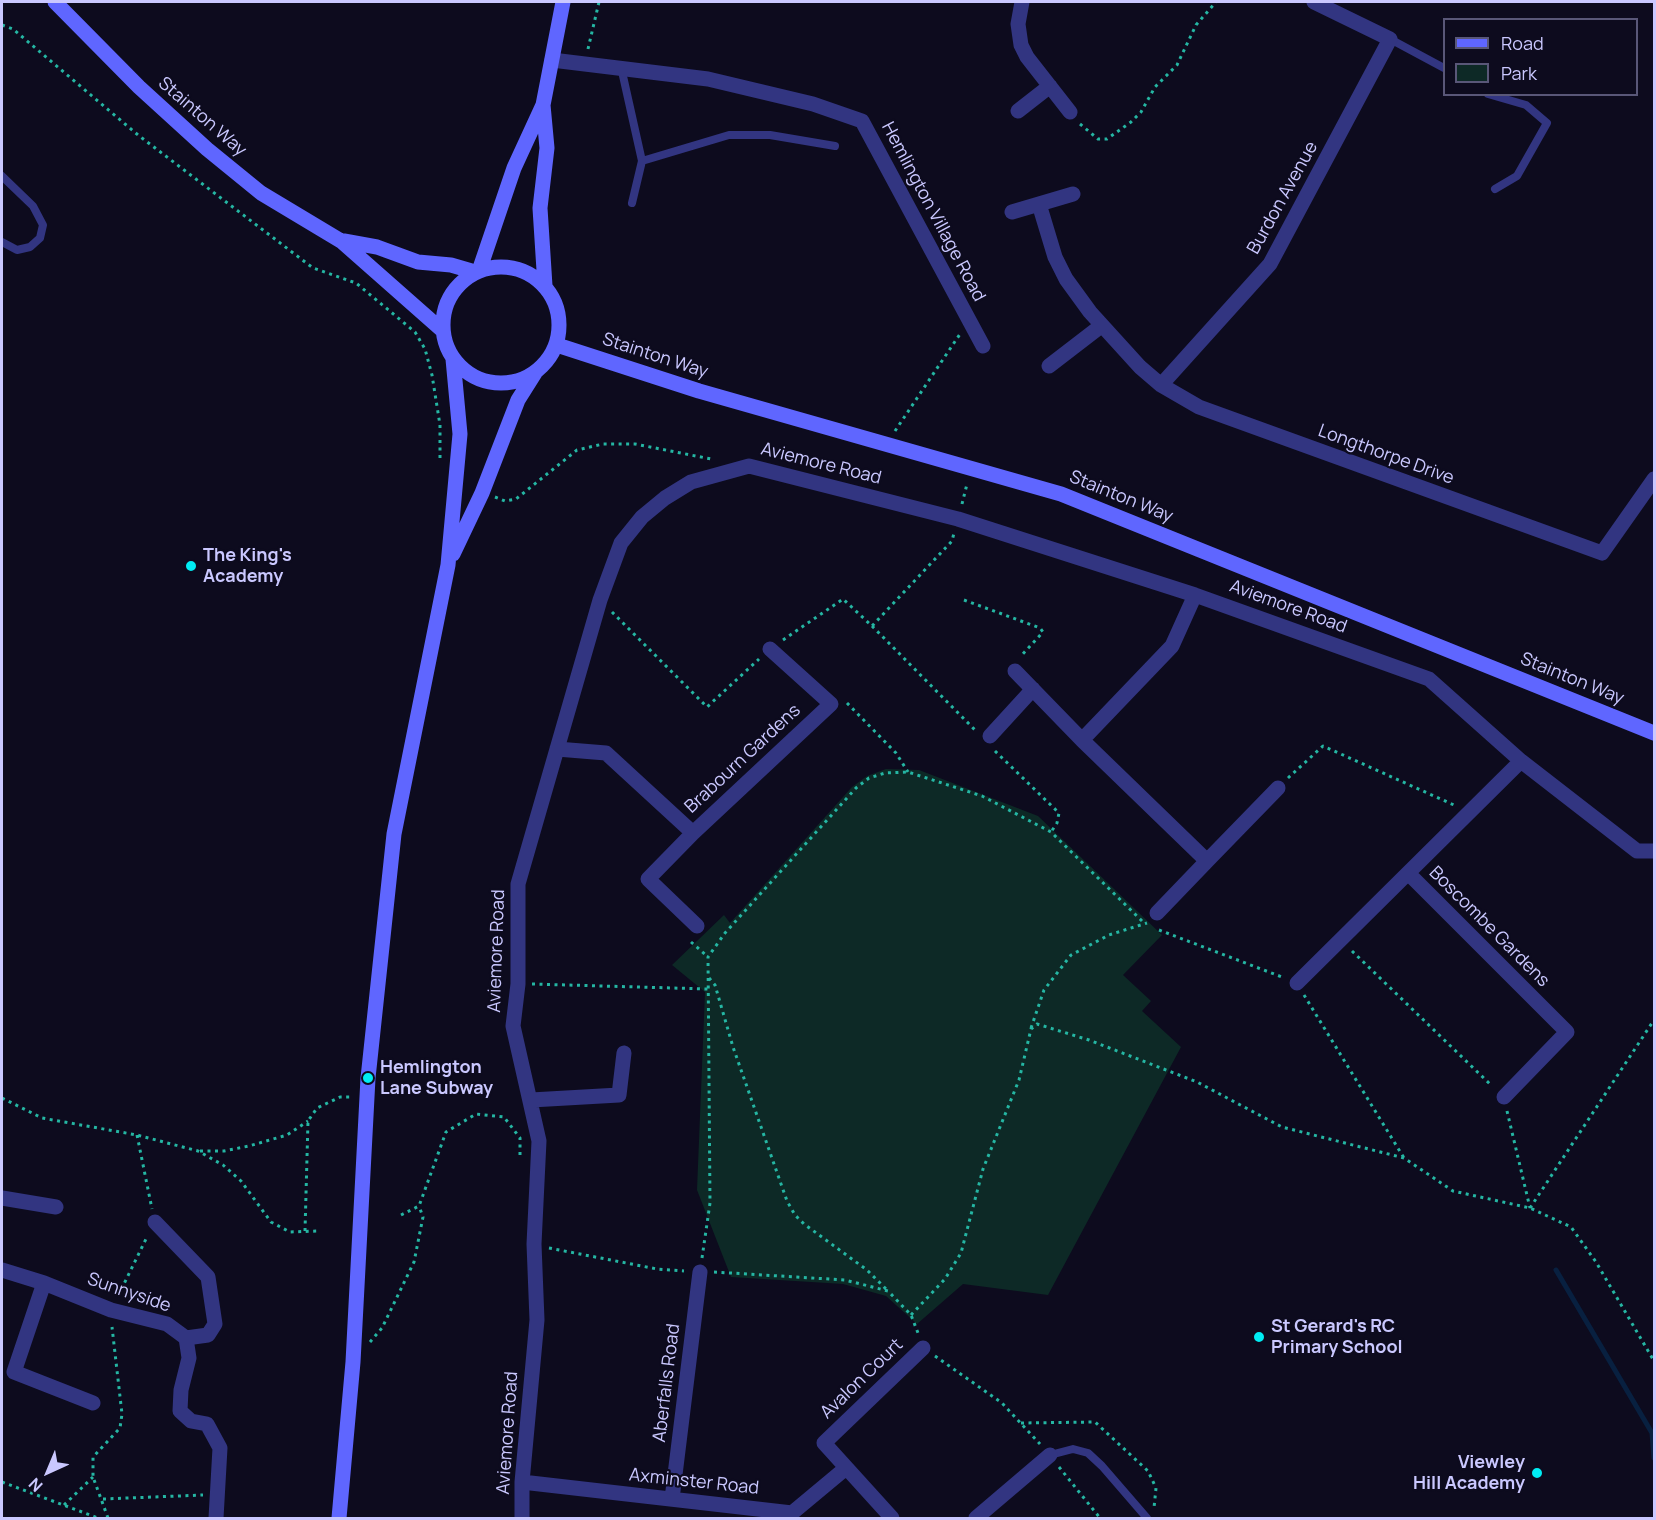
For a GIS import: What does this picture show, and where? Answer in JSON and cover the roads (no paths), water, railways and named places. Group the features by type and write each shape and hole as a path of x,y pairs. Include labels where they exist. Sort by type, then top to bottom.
{"main road":[{"name":"Stainton Way","path":"56,2 139,87 207,149 261,193 340,241 443,331"},
{"path":"477,272 514,168 543,105 563,2"},
{"path":"448,565 482,493 518,400 535,373 548,361 557,345 559,314 545,285 540,208 547,148 543,105"},
{"name":"Stainton Way","path":"340,241 376,248 418,262 451,265 477,272"},
{"path":"339,1518 353,1362 366,1098 394,834 448,565 460,434 453,359 443,331 445,308 456,287 477,272 502,266 525,271 545,285"},
{"name":"Stainton Way","path":"557,345 699,391 1061,494 1654,733"},
{"path":"453,359 472,376 492,383 515,382 535,373"}],"street":[{"path":"1022,2 1018,24 1022,45 1070,112"},
{"path":"1314,2 1390,39"},
{"name":"Burdon Avenue","path":"1161,384 1270,264 1390,39"},
{"name":"Hemlington Village Road","path":"552,60 708,79 813,104 862,121 983,346"},
{"path":"1018,111 1050,86"},
{"path":"1012,212 1073,194"},
{"name":"Longthorpe Drive","path":"1039,204 1058,264 1101,326 1140,367 1161,384 1199,407 1602,553 1652,489"},
{"path":"1049,366 1101,326"},
{"name":"Aviemore Road","path":"522,1518 522,1482 537,1320 534,1244 539,1141 513,1026 518,984 518,884 600,600 621,543 642,517 665,498 691,482 719,472 749,466 958,519 1195,595 1429,680 1521,761 1637,850 1654,851"},
{"path":"1082,740 1172,646 1195,595"},
{"name":"Brabourn Gardens","path":"557,749 606,753 693,833 831,704 770,649"},
{"path":"1015,671 1082,740 1207,861"},
{"path":"987,739 1033,689"},
{"name":"Boscombe Gardens","path":"1504,1097 1567,1032 1408,873 1521,761"},
{"path":"1156,913 1278,788"},
{"path":"693,833 648,879 697,926"},
{"path":"1297,983 1408,873"},
{"path":"531,1100 619,1095 624,1053"},
{"path":"2,1198 56,1207"},
{"path":"155,1222 208,1277 215,1324 208,1335 186,1338 189,1358 181,1390 180,1411 191,1421 207,1424 220,1448 216,1518"},
{"name":"Sunnyside","path":"2,1270 44,1283 111,1310 166,1324 186,1338"},
{"name":"Aberfalls Road","path":"672,1499 700,1272"},
{"path":"44,1283 14,1372 93,1403"},
{"name":"Avalon Court","path":"892,1518 824,1443 923,1348"},
{"path":"976,1518 1050,1455"},
{"name":"Axminster Road","path":"522,1482 792,1513 846,1468"}],"lane":[{"path":"1390,39 1443,67"},
{"path":"621,67 642,161 632,203"},
{"path":"1495,96 1526,105 1547,123 1518,176 1495,189"},
{"path":"642,161 729,135 770,135 836,146"},
{"path":"2,176 33,206 43,225 40,238 30,248 17,250 2,242"},
{"path":"1050,1455 1073,1449 1088,1453 1147,1518"}],"waterway":[{"path":"1556,1270 1652,1433 1654,1458"}],"place":[{"name":"The King's Academy","path":"191,566"},
{"name":"Hemlington Lane Subway","path":"368,1078"},
{"name":"St Gerard's RC Primary School","path":"1259,1337"},
{"name":"Viewley Hill Academy","path":"1537,1473"}]}
